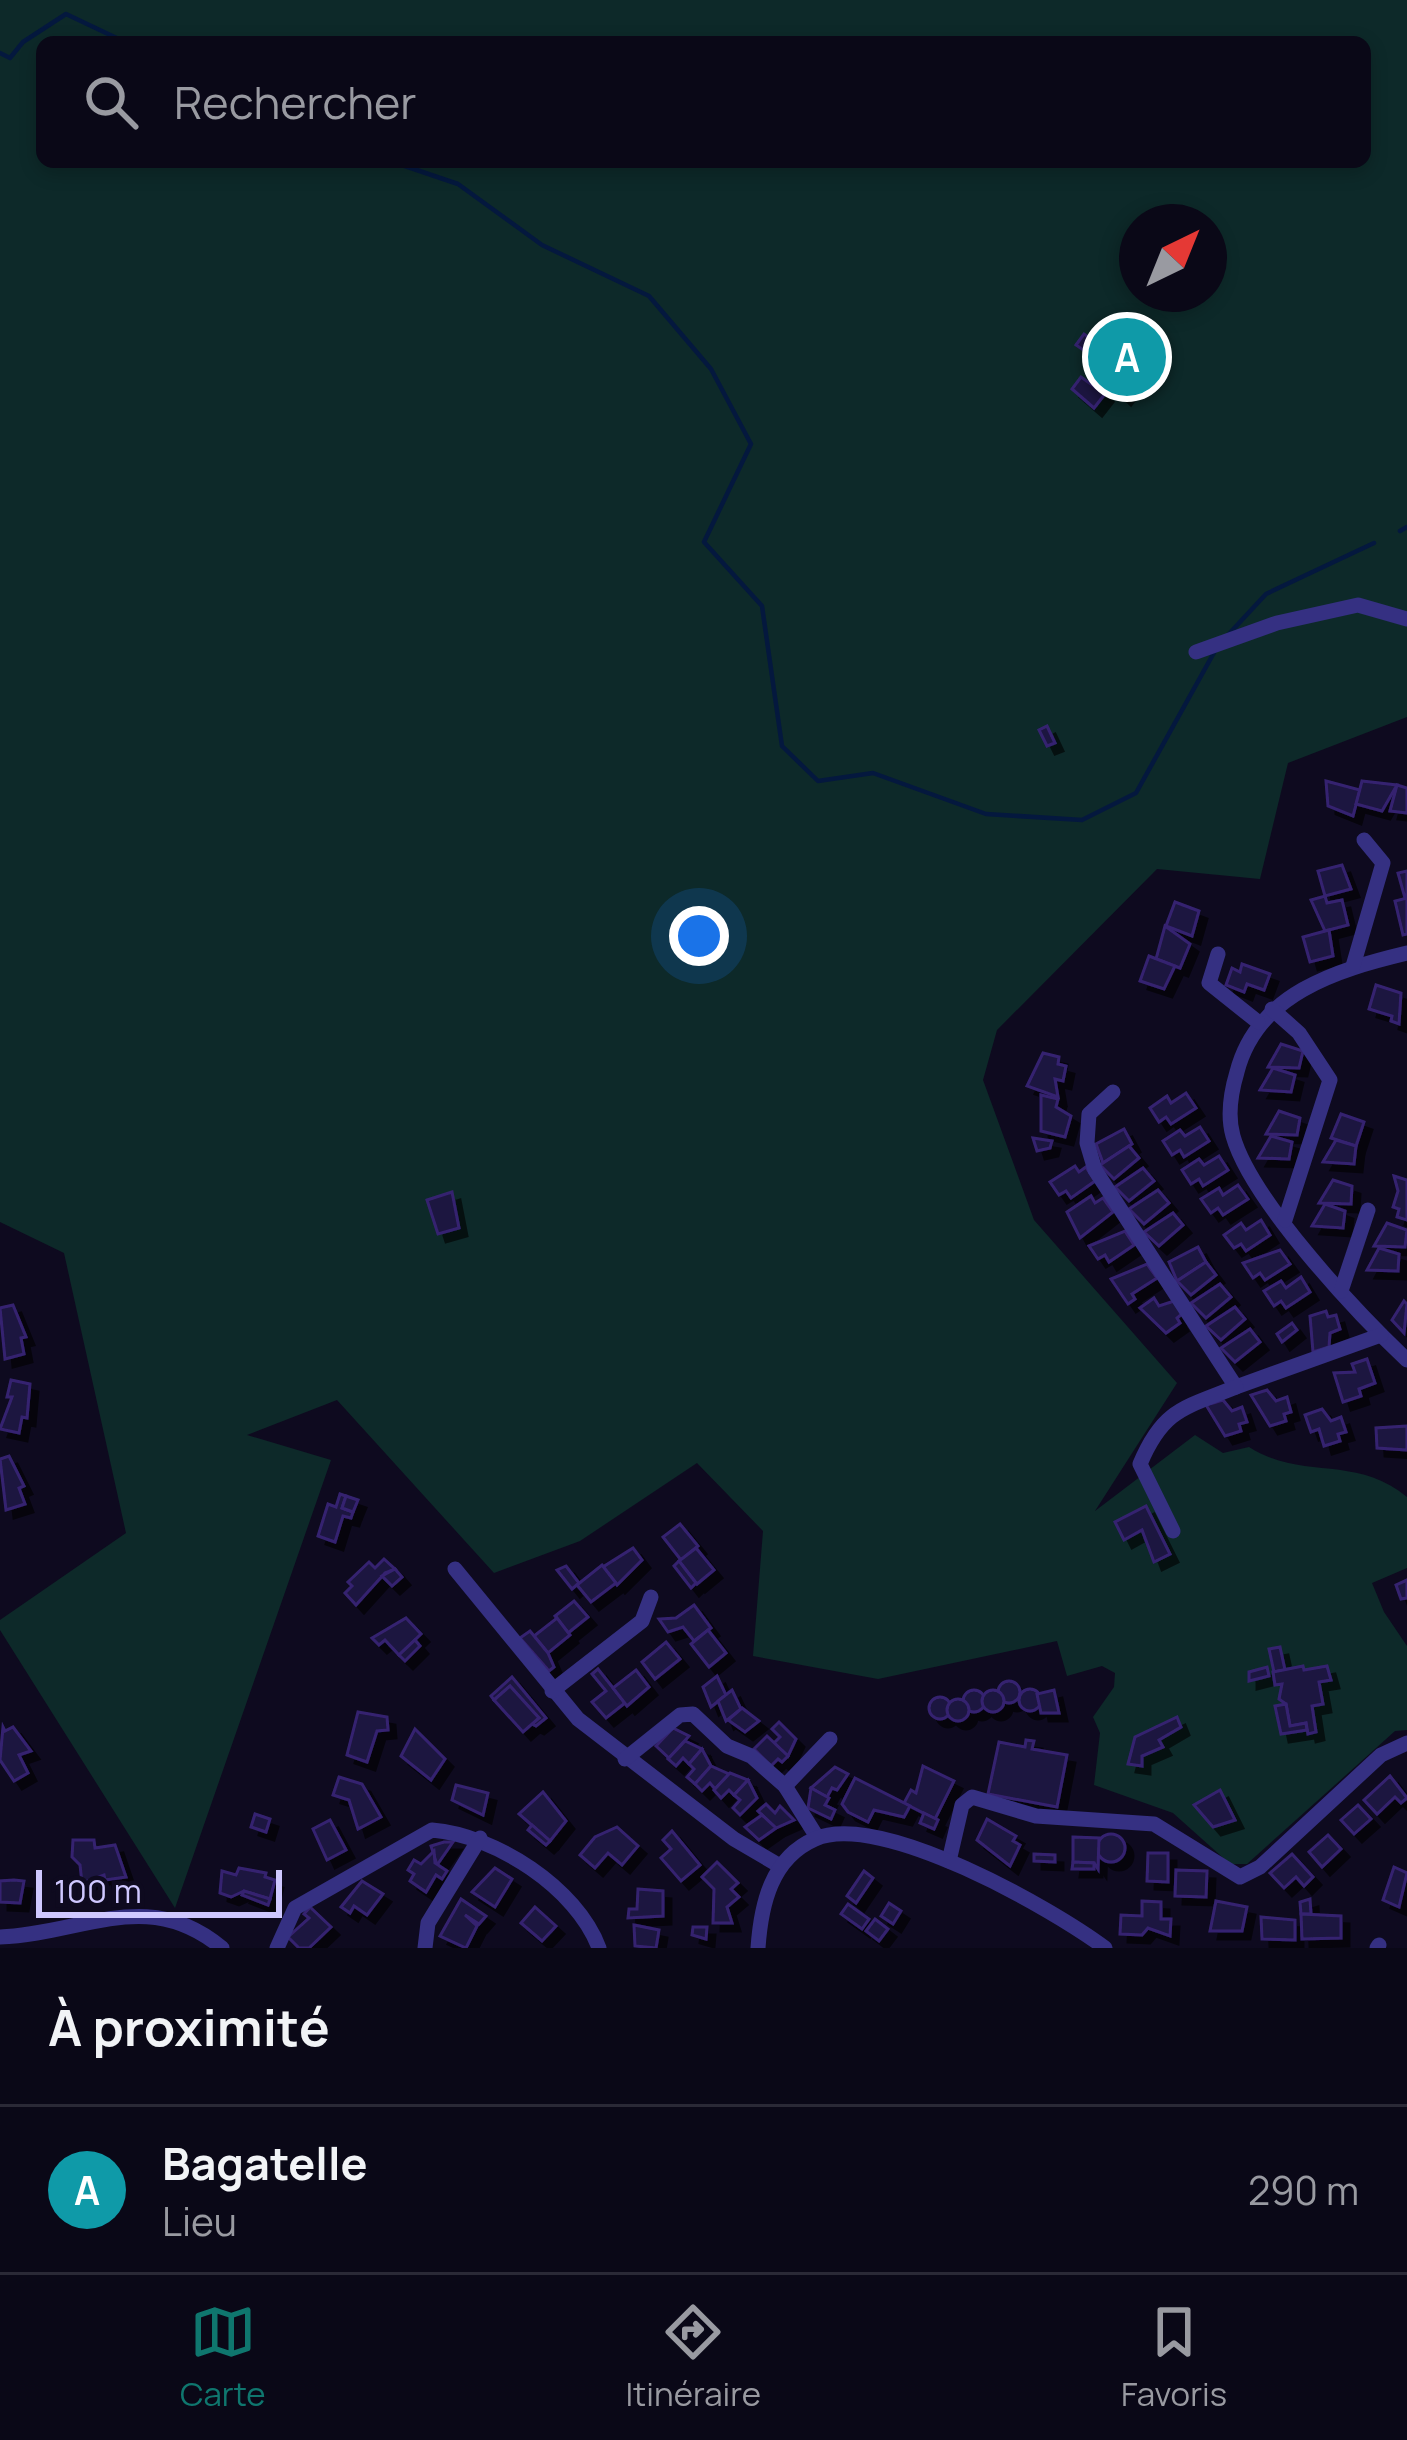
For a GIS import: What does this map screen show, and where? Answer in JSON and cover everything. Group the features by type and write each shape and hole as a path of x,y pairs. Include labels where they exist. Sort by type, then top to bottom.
{"street":[{"path":"1196,652 1358,604 1407,619"},
{"path":"1353,966 1382,862 1364,840"},
{"path":"1407,953 1353,966 1272,1009 1258,1022 1231,1094 1231,1130 1240,1157 1341,1291 1407,1360"},
{"path":"1218,954 1209,982 1258,1022"},
{"path":"1272,1009 1299,1033 1330,1080 1285,1220"},
{"path":"1114,1092 1089,1114 1087,1143 1095,1170 1236,1387"},
{"path":"1341,1291 1368,1210"},
{"path":"1174,1531 1140,1464 1168,1415 1381,1335"},
{"path":"455,1569 552,1690 625,1759 734,1839 780,1866"},
{"path":"552,1690 642,1621 651,1597"},
{"path":"625,1759 680,1715 693,1714 727,1747 751,1756 785,1786 817,1837"},
{"path":"785,1786 830,1739"},
{"path":"950,1861 962,1804 972,1797 1036,1816 1154,1824 1240,1877 1276,1854 1382,1755 1400,1742 1407,1743"},
{"path":"277,1948 295,1908 432,1830 480,1838 506,1850 590,1923 599,1948"},
{"path":"758,1948 768,1888 780,1866 817,1837 860,1836 950,1861 1007,1884 1106,1948"},
{"path":"425,1948 428,1923 480,1838"},
{"path":"0,1937 39,1936 133,1913 190,1924 222,1948"}],"green space":[{"path":"0,0 1407,0 1407,717 1288,763 1260,879 1157,869 997,1030 983,1080 1034,1220 1177,1383 1095,1511 1195,1435 1223,1453 1249,1447 1289,1463 1368,1476 1407,1497 1407,1568 1372,1583 1407,1646 1407,1730 1395,1731 1247,1864 1230,1864 1173,1813 1094,1785 1100,1733 1093,1717 1114,1687 1115,1673 1102,1666 1067,1676 1057,1641 878,1679 753,1656 763,1531 697,1463 580,1541 494,1573 337,1400 247,1435 331,1460 175,1908 0,1630 0,1620 126,1533 64,1253 0,1222"}],"building":[{"path":"1129,318 1161,346 1123,397 1090,366 1095,358 1076,345 1084,334 1107,350"},
{"path":"1081,377 1105,394 1094,408 1072,389"},
{"path":"1047,726 1055,743 1047,746 1039,730"},
{"path":"1326,781 1360,790 1353,816 1328,806"},
{"path":"1362,781 1397,785 1382,811 1356,804"},
{"path":"1397,785 1407,788 1407,813 1390,811"},
{"path":"1342,865 1351,889 1325,896 1318,871"},
{"path":"1407,871 1407,898 1405,898 1398,873"},
{"path":"1325,896 1327,903 1342,900 1348,925 1325,931 1311,900"},
{"path":"1407,898 1407,934 1403,935 1395,901"},
{"path":"1175,902 1199,911 1192,936 1166,926"},
{"path":"1165,926 1190,944 1180,968 1156,959"},
{"path":"1329,930 1333,956 1310,962 1303,937"},
{"path":"1149,956 1175,966 1164,989 1140,981"},
{"path":"1242,964 1270,974 1264,990 1247,984 1244,992 1226,985 1232,968 1240,972"},
{"path":"1376,985 1401,993 1399,1024 1391,1021 1392,1016 1369,1009"},
{"path":"1281,1044 1303,1051 1299,1068 1268,1067"},
{"path":"1043,1053 1059,1057 1058,1064 1066,1066 1063,1081 1055,1079 1058,1097 1027,1086"},
{"path":"1273,1068 1295,1075 1291,1092 1260,1090"},
{"path":"1186,1093 1196,1108 1171,1124 1166,1117 1159,1122 1150,1108 1167,1096 1171,1103"},
{"path":"1041,1095 1058,1099 1056,1107 1071,1116 1065,1137 1041,1131"},
{"path":"1279,1111 1300,1118 1297,1135 1266,1134"},
{"path":"1341,1114 1364,1122 1356,1146 1331,1138"},
{"path":"1200,1127 1209,1141 1184,1157 1180,1150 1172,1155 1163,1141 1180,1130 1185,1136"},
{"path":"1124,1129 1132,1144 1103,1163 1096,1144"},
{"path":"1271,1136 1292,1142 1289,1159 1258,1158"},
{"path":"1033,1138 1052,1141 1050,1148 1037,1151"},
{"path":"1336,1140 1356,1146 1354,1164 1323,1162"},
{"path":"1129,1146 1139,1158 1114,1179 1100,1165"},
{"path":"1219,1156 1228,1170 1203,1186 1199,1179 1191,1184 1182,1170 1199,1159 1204,1165"},
{"path":"1075,1166 1079,1172 1086,1167 1095,1181 1071,1198 1066,1191 1059,1195 1050,1182"},
{"path":"1143,1168 1154,1181 1129,1201 1115,1187"},
{"path":"1394,1176 1407,1180 1407,1220 1397,1217 1399,1209 1393,1207 1398,1191"},
{"path":"1333,1180 1352,1186 1351,1204 1319,1203"},
{"path":"1238,1185 1248,1199 1223,1215 1218,1208 1211,1213 1201,1199 1219,1188 1223,1195"},
{"path":"1158,1190 1169,1203 1144,1224 1129,1209"},
{"path":"452,1192 459,1228 438,1234 427,1200"},
{"path":"1091,1196 1095,1203 1103,1198 1113,1212 1080,1238 1067,1212"},
{"path":"1325,1204 1345,1211 1343,1228 1312,1226"},
{"path":"1173,1213 1183,1225 1159,1246 1144,1232"},
{"path":"1261,1220 1270,1235 1246,1251 1241,1244 1234,1248 1224,1235 1241,1223 1246,1230"},
{"path":"1387,1223 1407,1230 1405,1247 1374,1246"},
{"path":"1125,1231 1134,1245 1109,1262 1105,1255 1098,1259 1089,1246"},
{"path":"1198,1247 1206,1262 1177,1281 1169,1262"},
{"path":"1379,1248 1399,1254 1398,1271 1367,1270"},
{"path":"1280,1250 1290,1264 1265,1280 1260,1273 1253,1278 1243,1263"},
{"path":"1206,1262 1216,1275 1191,1295 1177,1281"},
{"path":"1147,1264 1157,1278 1132,1294 1135,1299 1128,1304 1111,1279"},
{"path":"1301,1277 1310,1292 1286,1308 1281,1301 1274,1306 1264,1291 1281,1281 1286,1288"},
{"path":"1220,1284 1231,1297 1206,1318 1191,1303"},
{"path":"1154,1298 1159,1306 1174,1301 1183,1313 1177,1318 1180,1323 1166,1333 1140,1308"},
{"path":"1404,1301 1407,1304 1404,1333 1392,1320"},
{"path":"13,1305 26,1337 21,1338 24,1354 5,1359 0,1308"},
{"path":"1235,1307 1245,1319 1221,1340 1206,1326"},
{"path":"1326,1311 1328,1317 1336,1315 1340,1329 1330,1333 1329,1347 1313,1352 1310,1316"},
{"path":"1292,1323 1297,1330 1282,1342 1277,1334"},
{"path":"1250,1329 1260,1342 1235,1362 1221,1348"},
{"path":"1367,1359 1375,1383 1359,1389 1361,1396 1343,1402 1334,1373 1355,1372 1352,1364"},
{"path":"11,1380 30,1384 27,1418 22,1417 19,1433 0,1429 12,1397 7,1397"},
{"path":"1267,1390 1276,1401 1287,1397 1291,1412 1284,1414 1286,1421 1270,1426 1251,1395"},
{"path":"1223,1400 1232,1411 1242,1407 1247,1422 1239,1424 1241,1431 1225,1436 1206,1405"},
{"path":"1322,1409 1331,1421 1341,1417 1346,1432 1338,1434 1340,1441 1324,1446 1319,1429 1311,1432 1305,1415"},
{"path":"1407,1426 1407,1450 1377,1448 1376,1428"},
{"path":"9,1456 24,1486 19,1488 25,1504 6,1510 0,1459"},
{"path":"340,1494 346,1496 342,1508 353,1512 351,1518 343,1516 335,1542 318,1536 328,1504 336,1507"},
{"path":"346,1496 358,1500 353,1512 342,1508"},
{"path":"1146,1506 1170,1554 1154,1562 1142,1530 1124,1540 1115,1522"},
{"path":"680,1524 698,1546 681,1560 663,1537"},
{"path":"633,1548 642,1560 617,1585 603,1567"},
{"path":"696,1548 714,1570 697,1584 679,1561"},
{"path":"384,1559 395,1569 385,1573 356,1605 345,1593 352,1586 348,1582 369,1562 375,1568"},
{"path":"679,1561 696,1583 691,1588 674,1566"},
{"path":"602,1565 616,1583 591,1602 577,1585"},
{"path":"566,1566 579,1583 572,1589 557,1570"},
{"path":"395,1569 402,1577 392,1586 382,1576"},
{"path":"1407,1580 1407,1598 1401,1599 1396,1585"},
{"path":"574,1601 588,1617 568,1633 555,1616"},
{"path":"694,1605 711,1628 694,1641 683,1627 668,1632 659,1619 676,1618"},
{"path":"406,1618 421,1634 399,1655 385,1640 379,1645 372,1638"},
{"path":"557,1618 570,1635 548,1653 534,1636"},
{"path":"708,1630 726,1653 709,1667 691,1644"},
{"path":"530,1631 548,1653 554,1667 549,1671 520,1638"},
{"path":"415,1640 420,1646 405,1661 399,1655"},
{"path":"666,1642 680,1659 655,1679 642,1662"},
{"path":"1280,1647 1285,1670 1274,1672 1269,1649"},
{"path":"1303,1666 1304,1670 1327,1666 1331,1680 1319,1682 1323,1704 1312,1706 1316,1732 1308,1734 1306,1723 1290,1726 1286,1704 1279,1699 1282,1684 1275,1685 1273,1672"},
{"path":"1267,1667 1269,1676 1249,1681 1249,1672"},
{"path":"598,1669 625,1703 606,1718 592,1702 606,1691 592,1674"},
{"path":"636,1670 649,1687 627,1706 613,1688"},
{"path":"717,1676 726,1695 711,1707 703,1687"},
{"path":"512,1677 546,1718 536,1726 532,1724 539,1718 510,1686 494,1700 491,1696"},
{"path":"1009,1681 1020,1692 1009,1703 998,1692"},
{"path":"510,1686 539,1718 523,1732 494,1700"},
{"path":"1030,1689 1041,1700 1030,1711 1019,1700"},
{"path":"732,1690 741,1709 726,1721 718,1701"},
{"path":"974,1690 985,1701 974,1712 963,1701"},
{"path":"993,1690 1004,1701 993,1712 982,1701"},
{"path":"1054,1690 1059,1713 1041,1713 1037,1694"},
{"path":"940,1697 951,1708 940,1719 929,1708"},
{"path":"958,1699 969,1710 958,1721 947,1710"},
{"path":"1286,1704 1290,1726 1306,1723 1307,1730 1281,1734 1275,1706"},
{"path":"742,1708 759,1721 745,1732 728,1720"},
{"path":"358,1712 387,1717 388,1730 377,1731 367,1762 347,1755"},
{"path":"1177,1717 1181,1727 1159,1740 1163,1747 1142,1756 1142,1766 1128,1764 1135,1737"},
{"path":"779,1722 796,1739 788,1756 774,1743 780,1737 772,1729"},
{"path":"3,1727 5,1731 13,1727 31,1751 19,1755 28,1773 14,1781 0,1760"},
{"path":"673,1728 689,1736 669,1758 656,1746"},
{"path":"415,1729 445,1759 431,1780 401,1756"},
{"path":"767,1736 788,1756 771,1766 754,1749"},
{"path":"1026,1740 1034,1741 1032,1749 1067,1755 1057,1807 988,1794 999,1742 1025,1747"},
{"path":"685,1741 702,1749 689,1764 683,1758 676,1766 668,1759"},
{"path":"702,1749 711,1766 695,1784 687,1777 694,1769 689,1764"},
{"path":"711,1766 729,1774 715,1789 710,1783 702,1791 695,1784"},
{"path":"923,1766 954,1781 935,1819 904,1803 911,1790 916,1793"},
{"path":"835,1767 848,1774 837,1790 832,1788 827,1797 811,1788"},
{"path":"730,1773 748,1780 734,1795 729,1790 721,1798 714,1790"},
{"path":"1390,1776 1407,1798 1401,1803 1395,1797 1377,1814 1364,1800"},
{"path":"339,1777 362,1784 381,1817 358,1829 349,1800 333,1795"},
{"path":"855,1778 910,1806 904,1817 874,1810 868,1822 848,1812 842,1804"},
{"path":"748,1780 757,1798 740,1815 733,1808 740,1800 734,1795"},
{"path":"456,1785 488,1793 483,1815 452,1800"},
{"path":"811,1788 829,1798 825,1805 835,1810 831,1819 808,1808"},
{"path":"1220,1790 1235,1820 1213,1827 1194,1805"},
{"path":"543,1792 566,1821 550,1841 519,1814"},
{"path":"766,1804 775,1813 780,1806 794,1820 776,1828 758,1811"},
{"path":"1358,1805 1371,1819 1354,1834 1341,1820"},
{"path":"924,1813 938,1820 934,1829 920,1823"},
{"path":"255,1814 270,1819 266,1832 251,1827"},
{"path":"762,1815 776,1828 759,1840 745,1827"},
{"path":"987,1819 1016,1836 1013,1841 1020,1845 1010,1866 977,1840"},
{"path":"330,1820 346,1850 327,1860 313,1829"},
{"path":"532,1825 550,1841 546,1845 528,1830"},
{"path":"617,1827 638,1846 622,1865 608,1853 595,1868 580,1855 595,1837"},
{"path":"672,1831 700,1865 681,1881 661,1858 671,1849 663,1840"},
{"path":"1111,1834 1121,1838 1125,1848 1121,1858 1111,1862 1101,1858 1097,1848 1101,1838"},
{"path":"1328,1835 1341,1849 1322,1867 1309,1852"},
{"path":"1073,1837 1099,1838 1098,1869 1094,1863 1073,1862"},
{"path":"73,1840 94,1840 95,1848 115,1845 126,1877 105,1880 104,1875 82,1883 80,1865 72,1857"},
{"path":"453,1842 437,1865 431,1846"},
{"path":"434,1851 435,1863 447,1871 442,1879 436,1875 426,1892 410,1881 414,1874 408,1870 414,1860 421,1864"},
{"path":"1148,1853 1168,1853 1168,1882 1147,1881"},
{"path":"1034,1854 1055,1855 1055,1862 1034,1861"},
{"path":"1292,1854 1313,1877 1304,1886 1296,1877 1284,1888 1270,1873"},
{"path":"717,1862 738,1883 731,1889 739,1897 727,1907 732,1923 713,1923 714,1889 702,1877"},
{"path":"1073,1862 1094,1863 1094,1869 1072,1869"},
{"path":"1394,1867 1407,1873 1399,1907 1383,1900"},
{"path":"239,1868 266,1873 265,1877 275,1880 270,1899 244,1891 231,1897 220,1893 222,1871 236,1875"},
{"path":"495,1868 512,1879 495,1907 472,1892"},
{"path":"1176,1870 1207,1871 1206,1897 1175,1896"},
{"path":"864,1871 873,1878 856,1903 847,1896"},
{"path":"0,1881 24,1881 20,1903 0,1902"},
{"path":"362,1881 383,1894 367,1915 354,1906 350,1913 341,1907"},
{"path":"638,1889 663,1891 663,1916 628,1918 629,1909 637,1909"},
{"path":"244,1891 270,1899 268,1905 242,1895"},
{"path":"461,1899 486,1916 479,1924 465,1915 477,1926 466,1948 440,1936"},
{"path":"1310,1899 1311,1914 1301,1914 1300,1902"},
{"path":"1142,1901 1161,1902 1161,1919 1171,1919 1170,1936 1148,1928 1142,1935 1120,1934 1121,1915 1142,1916"},
{"path":"1216,1901 1247,1907 1242,1931 1210,1931"},
{"path":"889,1903 901,1911 893,1924 881,1916"},
{"path":"848,1904 869,1919 862,1929 841,1914"},
{"path":"310,1907 331,1927 309,1948 299,1948 288,1937 309,1918 304,1914"},
{"path":"535,1907 556,1926 542,1941 521,1923"},
{"path":"1301,1914 1341,1916 1341,1938 1302,1939"},
{"path":"1261,1917 1295,1920 1295,1940 1262,1939"},
{"path":"875,1919 888,1929 879,1941 866,1931"},
{"path":"634,1925 659,1930 656,1948 635,1946"},
{"path":"693,1927 707,1927 706,1939 692,1935"}],"waterway":[{"path":"0,53 10,58 23,42 66,14 112,36"},
{"path":"411,168 458,184 542,245 649,296 711,369 751,444 704,542 762,606 782,746 818,781 873,773 986,814 1082,820 1136,793 1216,649"},
{"path":"1400,531 1407,527"},
{"path":"1227,636 1266,594 1374,543"}],"place":[{"name":"Bagatelle","path":"1127,357"}]}
